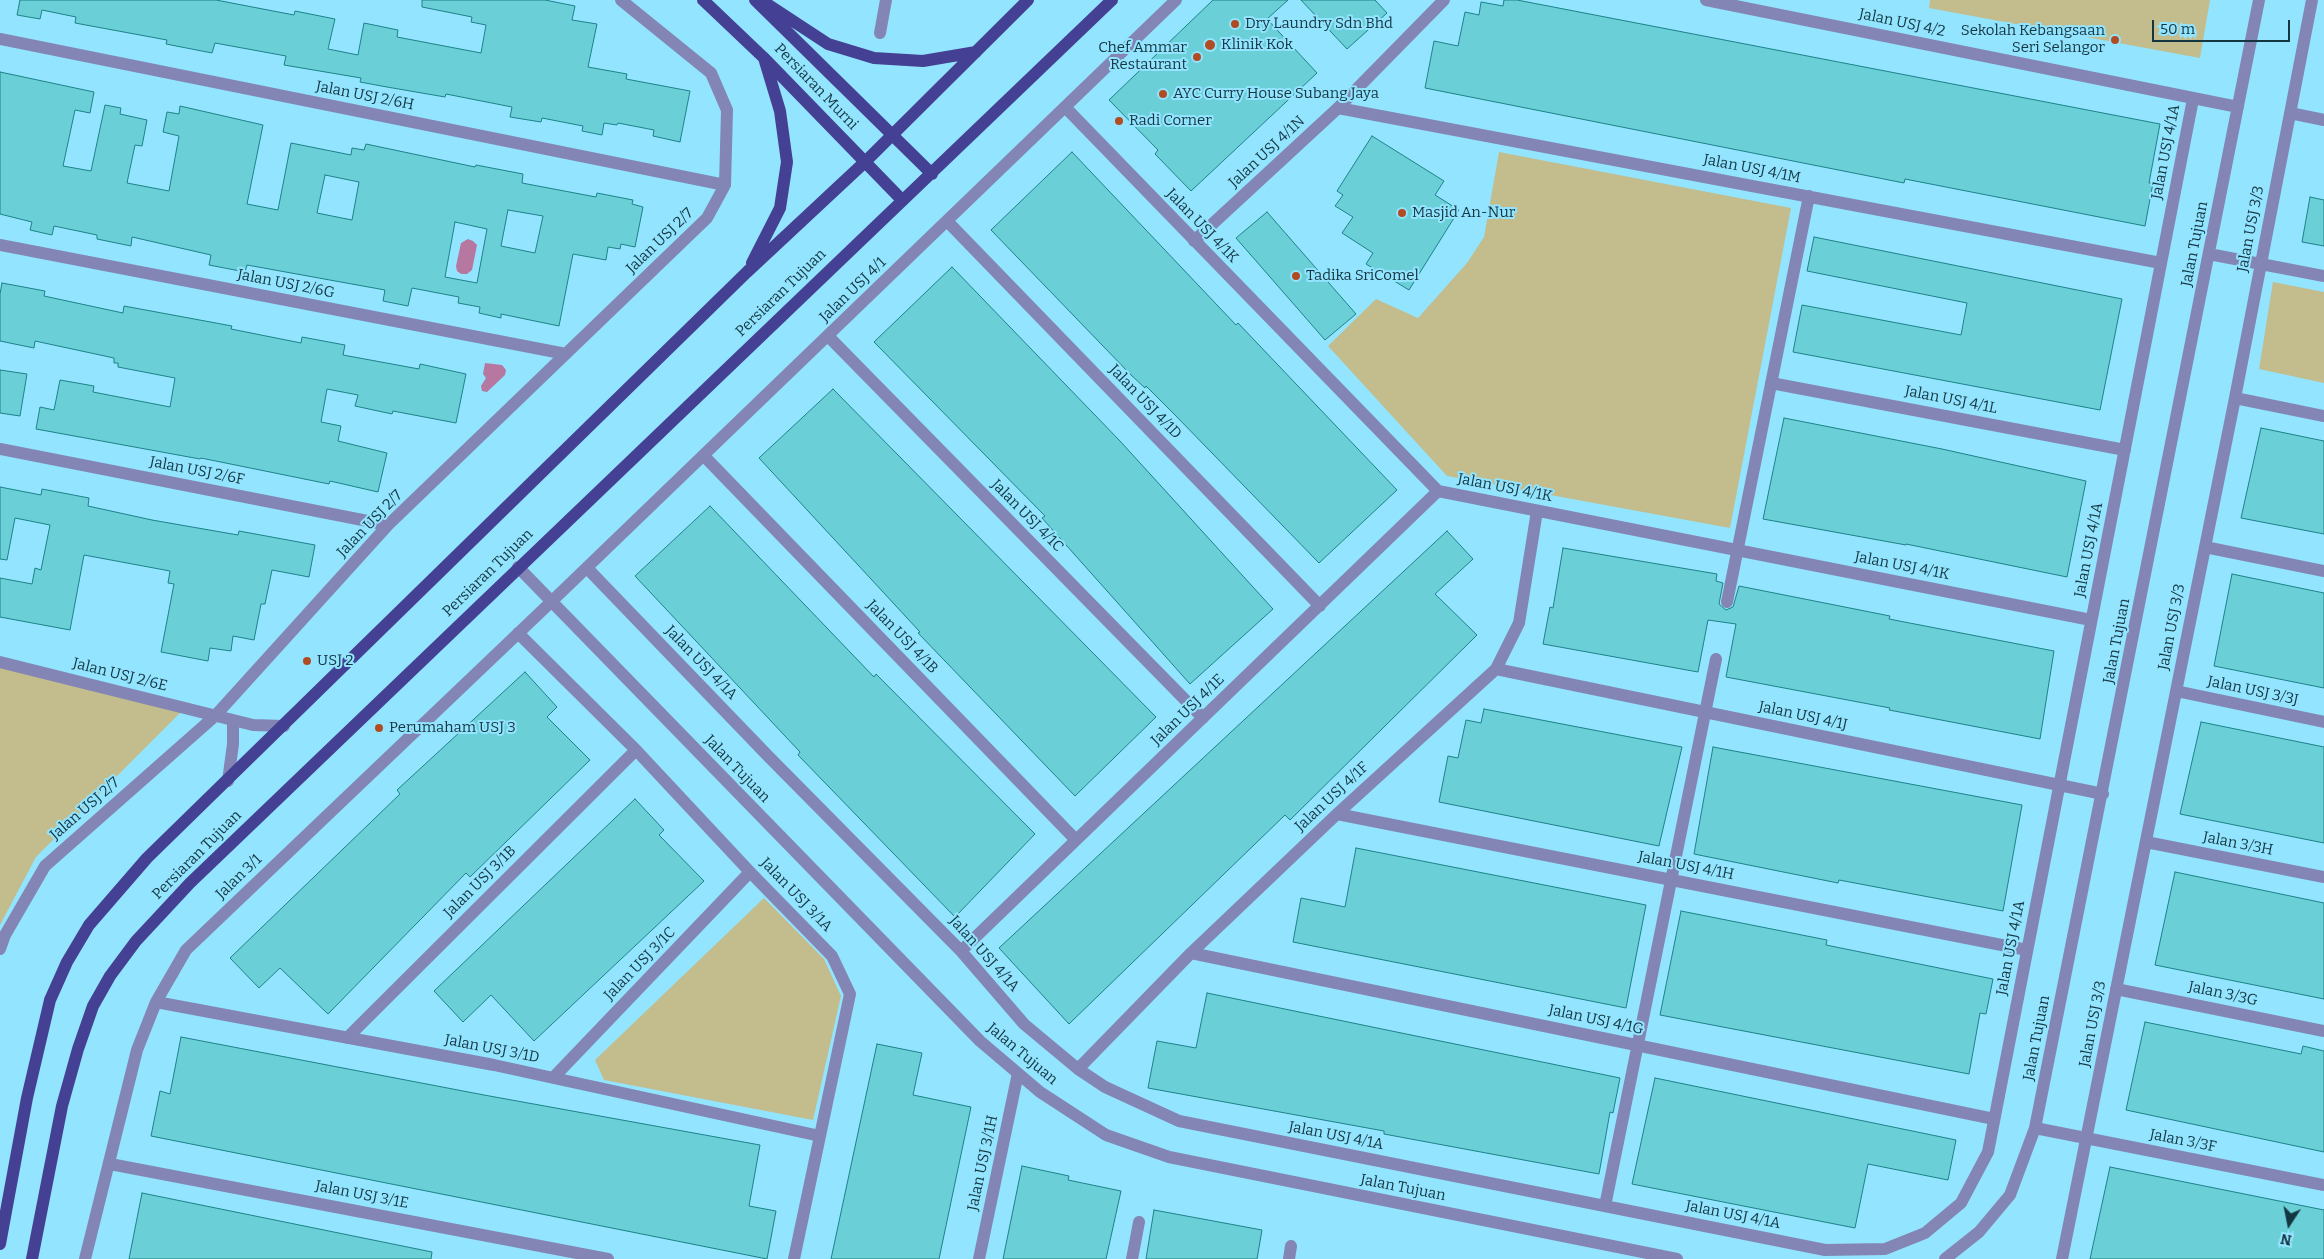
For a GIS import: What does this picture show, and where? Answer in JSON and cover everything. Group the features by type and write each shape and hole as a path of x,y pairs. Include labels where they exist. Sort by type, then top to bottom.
{"main road":[{"name":"Persiaran Murni","path":"703,0 763,56 902,200"},
{"name":"Persiaran Murni","path":"755,0 932,174"},
{"path":"760,0 828,44 874,58 922,61 976,52"},
{"name":"Persiaran Tujuan","path":"0,1244 27,1098 50,1000 67,962 89,925 147,858 228,781 747,272 866,161 1028,0"},
{"name":"Persiaran Tujuan","path":"32,1259 62,1106 78,1049 93,1006 110,976 136,941 190,883 1112,0"},
{"path":"747,272 780,208 787,162 780,110 763,56"}],"street":[{"name":"Jalan USJ 2/7","path":"0,949 4,935 45,866 215,716 388,525 707,218 724,185 727,110 711,73 621,0"},
{"path":"880,33 886,0"},
{"name":"Jalan USJ 4/1","path":"552,602 1176,0"},
{"name":"Jalan USJ 4/1N","path":"1194,241 1338,108 1444,0"},
{"name":"Jalan USJ 4/2","path":"1706,0 2238,107"},
{"name":"Jalan Tujuan","path":"1945,1259 1979,1232 2010,1194 2036,1128 2260,0"},
{"name":"Jalan USJ 3/3","path":"2062,1259 2235,398 2312,0"},
{"name":"Jalan USJ 2/6H","path":"0,39 724,185"},
{"name":"Jalan USJ 4/1A","path":"587,568 962,951 1024,1024 1078,1069 1105,1087 1179,1121 1825,1250 1886,1249 1925,1233 1961,1203 1988,1152 2193,99"},
{"name":"Jalan USJ 4/1K","path":"1065,107 1438,492 2092,620"},
{"name":"Jalan USJ 4/1M","path":"1338,108 2161,263"},
{"path":"2290,113 2324,120"},
{"path":"1727,602 1809,196"},
{"name":"Jalan USJ 4/1D","path":"947,221 1320,606"},
{"name":"Jalan USJ 2/6G","path":"0,245 566,354"},
{"path":"2209,254 2324,276"},
{"name":"Jalan USJ 4/1C","path":"828,336 1203,718"},
{"name":"Jalan USJ 4/1L","path":"1772,383 2124,450"},
{"path":"2235,398 2324,416"},
{"name":"Jalan USJ 2/6F","path":"0,449 388,525"},
{"name":"Jalan USJ 4/1B","path":"704,456 1076,840"},
{"name":"Jalan USJ 4/1E","path":"962,951 1438,492"},
{"name":"Jalan USJ 4/1F","path":"1078,1069 1191,953 1338,814 1496,669 1518,623 1537,511"},
{"path":"2205,547 2324,571"},
{"name":"Jalan Tujuan","path":"518,567 980,1041 1040,1092 1106,1135 1168,1158 1677,1259"},
{"name":"Jalan 3/1","path":"86,1259 137,1050 156,1002 186,950 552,602"},
{"name":"Jalan USJ 3/1A","path":"518,633 636,750 750,872 832,956 850,994 794,1259"},
{"path":"1605,1206 1716,660"},
{"name":"Jalan USJ 2/6E","path":"0,662 252,725 284,726"},
{"name":"Jalan USJ 4/1J","path":"1496,669 2103,794"},
{"name":"Jalan USJ 3/3J","path":"2176,691 2324,722"},
{"path":"228,781 233,744 233,720"},
{"name":"Jalan USJ 3/1B","path":"347,1038 636,750"},
{"name":"Jalan USJ 4/1H","path":"1338,814 2027,950"},
{"name":"Jalan 3/3H","path":"2146,842 2324,877"},
{"name":"Jalan USJ 3/1C","path":"553,1078 750,872"},
{"name":"Jalan USJ 4/1G","path":"1191,953 1994,1119"},
{"name":"Jalan 3/3G","path":"2116,989 2324,1031"},
{"name":"Jalan USJ 3/1D","path":"156,1002 553,1078 820,1136"},
{"name":"Jalan USJ 3/1H","path":"979,1259 1018,1074"},
{"name":"Jalan 3/3F","path":"2036,1128 2324,1185"},
{"name":"Jalan USJ 3/1E","path":"110,1164 608,1259"},
{"path":"1132,1259 1139,1222"},
{"path":"1288,1259 1291,1246"}],"shaded area":[{"path":"1930,0 2210,0 2200,58 1929,8"},
{"path":"1499,152 1791,208 1730,528 1447,476 1328,346 1376,299 1418,318 1467,263 1484,237"},
{"path":"468,239 477,245 472,270 467,274 461,274 457,271 456,266 461,243"},
{"path":"2273,282 2324,292 2324,383 2259,369"},
{"path":"485,363 502,365 506,370 505,375 487,392 482,391 481,386 486,378 483,374"},
{"path":"0,667 190,703 36,857 0,925"},
{"path":"764,898 824,959 841,996 813,1120 604,1080 595,1060"}],"building":[{"path":"20,0 216,0 294,15 295,11 335,19 328,49 358,55 364,23 398,30 397,37 481,53 486,25 471,22 472,17 422,7 422,0 545,0 575,6 572,20 597,24 588,67 627,74 626,79 690,91 680,142 653,136 654,130 618,123 617,125 604,123 602,135 582,131 583,126 542,118 541,122 510,117 512,107 446,94 445,97 387,87 360,82 361,78 284,65 286,56 215,43 212,53 166,44 167,40 75,23 76,17 42,10 40,19 17,15"},
{"path":"1213,0 1288,0 1267,19 1317,73 1191,191 1155,154 1158,150 1109,100"},
{"path":"1301,0 1375,0 1387,13 1347,49"},
{"path":"1504,0 1517,0 2160,124 2149,183 2153,183 2145,226 1905,179 1904,183 1425,88 1434,41 1458,46 1465,12 1479,15 1481,2 1503,6"},
{"path":"0,72 94,92 90,113 75,110 63,166 91,171 105,105 121,108 120,114 147,120 142,146 135,145 127,183 169,191 179,136 163,132 167,112 179,114 180,106 263,125 247,204 278,210 291,143 351,155 352,148 364,150 366,144 475,167 476,165 523,174 522,183 596,197 597,193 633,200 632,204 643,207 635,247 621,244 620,249 608,247 606,260 573,254 559,326 501,314 501,318 479,313 480,307 458,303 459,297 412,288 408,306 383,301 385,290 247,265 245,272 209,265 211,255 132,237 131,246 97,239 97,235 54,226 52,235 30,230 32,222 0,214","holes":["325,175 359,182 352,220 317,213","508,210 543,216 535,253 501,246","455,222 487,229 477,283 445,277"]},
{"name":"Masjid An-Nur","path":"1372,136 1444,181 1435,195 1459,210 1409,290 1366,264 1373,253 1342,233 1353,217 1335,206 1343,195 1337,191"},
{"path":"1072,152 1236,325 1238,323 1397,490 1319,563 1146,386 1145,388 1130,374 991,230"},
{"path":"2310,197 2324,200 2324,246 2302,242"},
{"name":"Tadika SriComel","path":"1267,212 1356,314 1325,340 1236,238"},
{"path":"1814,237 2122,299 2100,410 1793,352 1802,305 1961,335 1967,303 1807,271"},
{"path":"952,267 1120,441 1273,609 1190,684 1042,518 1045,516 874,342"},
{"path":"2,283 45,291 44,296 123,313 124,306 232,326 231,329 301,343 302,337 345,345 343,355 419,369 420,364 466,374 456,423 393,411 392,414 355,406 358,395 327,389 321,422 341,426 338,441 387,453 378,492 330,481 329,484 201,458 36,429 40,407 54,410 60,380 94,386 93,392 170,407 175,378 118,367 118,363 114,363 114,358 35,341 34,348 0,341 0,294"},
{"path":"0,370 27,374 20,416 0,413"},
{"path":"833,389 1156,717 1075,796 918,633 920,632 759,458"},
{"path":"1784,418 1942,449 2086,481 2067,577 1906,544 1763,519"},
{"path":"2261,428 2324,441 2324,534 2241,518"},
{"path":"0,487 41,495 42,489 89,498 88,506 152,520 238,535 239,531 315,545 309,577 272,570 265,604 261,604 254,640 233,636 231,651 210,648 208,661 161,652 174,584 168,583 170,571 84,555 70,630 0,617 0,578 32,584 35,568 41,570 50,525 15,518 7,560 0,559"},
{"path":"710,506 874,677 876,674 1035,834 955,917 798,755 800,752 635,576"},
{"path":"1447,531 1473,559 1435,594 1477,635 1290,820 1285,815 1069,1024 999,948"},
{"path":"1563,548 1717,574 1716,581 1723,583 1719,604 1726,610 1733,607 1739,586 1890,616 1889,619 2054,651 2040,739 1726,677 1736,624 1708,620 1698,672 1543,644 1550,607 1553,608"},
{"path":"2232,574 2324,593 2324,688 2214,666"},
{"path":"525,672 557,707 547,717 590,760 470,877 466,873 328,1014 280,968 259,988 230,958 400,794 397,790"},
{"path":"1484,709 1682,747 1659,846 1439,802 1448,756 1458,758 1466,720 1481,723"},
{"path":"2201,722 2324,747 2324,843 2180,814"},
{"path":"1713,747 2022,805 2003,911 1839,880 1838,883 1694,854"},
{"path":"635,799 664,830 659,835 704,881 534,1041 491,995 463,1022 434,991"},
{"path":"1356,848 1646,905 1626,1008 1293,942 1301,898 1345,907"},
{"path":"2175,872 2324,903 2324,999 2155,965"},
{"path":"1681,911 1827,940 1826,945 1993,979 1986,1014 1980,1013 1969,1074 1660,1015"},
{"path":"1207,993 1620,1078 1613,1113 1610,1112 1599,1174 1384,1134 1384,1131 1148,1088 1157,1041 1196,1048"},
{"path":"2145,1022 2301,1054 2303,1046 2324,1051 2324,1152 2126,1110"},
{"path":"181,1037 760,1145 749,1206 776,1211 767,1259 151,1136 160,1091 170,1094"},
{"path":"877,1044 922,1053 913,1095 971,1107 939,1259 831,1259"},
{"path":"1655,1078 1956,1140 1948,1180 1868,1164 1855,1228 1632,1184"},
{"path":"1022,1166 1069,1176 1068,1180 1121,1191 1106,1259 1003,1259"},
{"path":"2110,1167 2324,1210 2324,1259 2090,1259"},
{"path":"142,1193 432,1252 431,1259 129,1259"},
{"path":"1154,1210 1262,1230 1257,1259 1146,1259"}],"place":[{"name":"Dry Laundry Sdn Bhd","path":"1235,24"},
{"name":"Sekolah Kebangsaan Seri Selangor","path":"2115,40"},
{"name":"Klinik Kok","path":"1210,45"},
{"name":"Chef Ammar Restaurant","path":"1197,57"},
{"name":"AYC Curry House Subang Jaya","path":"1163,94"},
{"name":"Radi Corner","path":"1119,121"},
{"name":"Masjid An-Nur","path":"1402,213"},
{"name":"Tadika SriComel","path":"1296,276"},
{"name":"USJ 2","path":"307,661"},
{"name":"Perumaham USJ 3","path":"379,728"}]}
